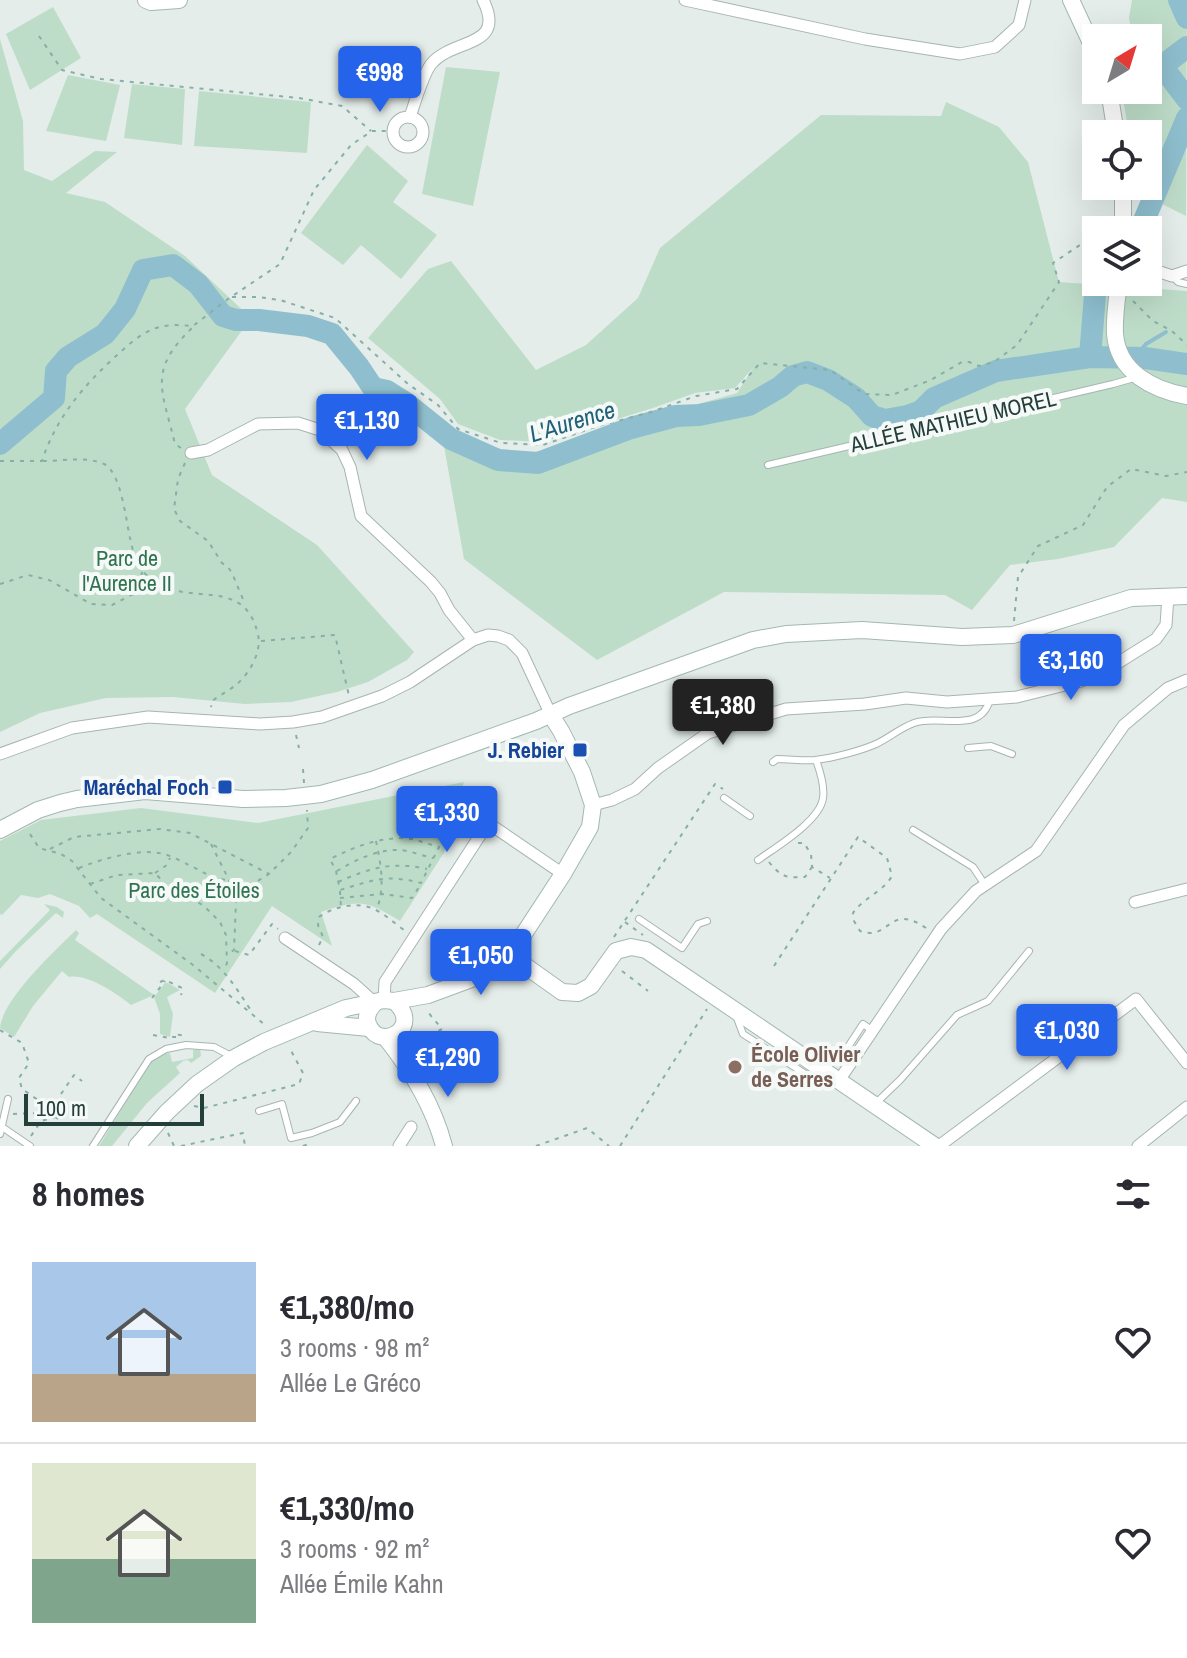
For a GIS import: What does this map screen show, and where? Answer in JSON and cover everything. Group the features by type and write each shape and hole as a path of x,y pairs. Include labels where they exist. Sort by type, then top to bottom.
{"street":[{"path":"146,0 179,0"},
{"path":"410,117 431,63 456,47 475,42 487,30 490,20 483,0"},
{"path":"685,0 865,39 960,54 995,47 1019,25 1025,0"},
{"path":"1071,0 1082,24"},
{"path":"410,117 422,126 423,136 417,144 408,147 395,140 393,131 401,118 410,117"},
{"path":"1162,273 1172,276 1187,271"},
{"path":"1117,296 1115,335 1118,347 1133,372 1154,387 1187,396"},
{"path":"191,453 208,450 258,424 298,423 320,430 342,450 350,467 361,516 431,582 473,640"},
{"path":"593,805 635,789 658,768 708,733 786,709 906,698 947,702 1017,697 1081,681 1108,669 1156,639 1166,625 1168,596"},
{"path":"0,830 38,810 60,803 118,794 145,791 258,800 321,794 372,780 753,640 786,634 862,630 962,637 1013,635 1131,598 1187,596"},
{"path":"0,754 72,728 148,717 260,724 322,717 382,696 410,682 473,640 488,635 498,636 516,646 582,772 593,805 590,827 510,955 474,978 424,999 384,1001 346,1008 264,1042 197,1084 137,1146"},
{"path":"838,1082 937,936 976,891 1036,851 1124,725 1168,688 1187,680"},
{"path":"384,1001 385,982 488,823 563,874"},
{"path":"1135,902 1187,889"},
{"path":"283,935 354,984 401,1008 397,1028 410,1070 437,1121 444,1146"},
{"path":"510,955 562,992 578,993 591,986 616,951 631,947 646,950 937,1146 1136,999 1187,1063"},
{"path":"384,1001 369,1010 369,1028 375,1035 397,1028 424,999"},
{"path":"311,1023 369,1028"},
{"path":"1138,1146 1187,1107"},
{"path":"399,1146 411,1127"}],"lane":[{"path":"1172,276 1178,282 1187,284"},
{"name":"ALLÉE MATHIEU MOREL","path":"768,465 1098,388 1133,372"},
{"path":"773,762 777,759 816,760 876,744 917,722 963,721 979,717 988,709 990,699"},
{"path":"968,748 991,746 1012,754"},
{"path":"758,860 802,828 823,802 824,790 816,760"},
{"path":"725,794 750,816"},
{"path":"913,830 973,867 985,885"},
{"path":"639,919 682,948 698,924 707,921"},
{"path":"656,958 668,939"},
{"path":"873,1105 900,1080 957,1015 988,1001 1029,951"},
{"path":"836,1051 846,1050 863,1024 873,1031"},
{"path":"93,1146 149,1059 166,1049 186,1045 214,1047 234,1058"},
{"path":"8,1099 1,1125 30,1146"},
{"path":"259,1111 282,1104 291,1138 340,1122 356,1101"}],"path":[{"path":"39,36 62,70 101,79 299,98 342,106 372,131"},
{"path":"245,607 245,600 232,573 208,541 180,521 174,509 178,479 191,453 175,444 160,383 164,363 177,342 193,326 280,264 314,190 351,145 372,131 393,131"},
{"path":"232,297 280,300 335,318 408,384 438,405 458,429 501,443 543,445 696,396 737,389 760,363 830,370 864,394 892,395 931,380 962,362 979,366 994,362 1017,345 1059,282 1053,263 1082,244"},
{"path":"1126,296 1153,321 1172,331 1187,345"},
{"path":"42,461 55,428 82,391 133,340 156,328 193,326"},
{"path":"0,461 91,460 107,465 116,477 135,558 142,571 167,588"},
{"path":"1013,635 1018,577 1038,546 1083,525 1107,487 1131,469 1166,476 1187,472"},
{"path":"139,591 142,571"},
{"path":"0,584 28,575 49,580 91,604 112,605 139,591 167,588 220,596 245,607 256,625 259,641 257,654 237,685 212,701 209,720"},
{"path":"259,641 335,635 351,707"},
{"path":"293,722 299,748"},
{"path":"615,935 715,784 725,794"},
{"path":"473,796 486,800"},
{"path":"236,901 291,852 308,828 307,811"},
{"path":"49,850 74,837 160,829 190,833 269,874"},
{"path":"30,834 39,848 61,854 72,861 101,898 193,965 266,1026"},
{"path":"774,966 858,837 887,858 892,876 853,913 860,931 877,933 898,919 907,918 937,936"},
{"path":"340,898 382,894 412,898 439,847 413,839 376,840 330,859 336,871 341,908"},
{"path":"376,840 382,878 382,894 377,910"},
{"path":"772,850 767,860 778,874 805,877 812,867 811,854 804,843 784,841"},
{"path":"211,843 236,901 234,950"},
{"path":"336,871 356,860 400,850 434,858"},
{"path":"78,868 119,856 160,853 216,880 229,880"},
{"path":"89,885 117,875 155,873 167,865 171,857"},
{"path":"338,882 381,866 405,864 428,869"},
{"path":"812,867 831,878"},
{"path":"155,873 169,888 204,906 220,922 226,935 227,963 224,971"},
{"path":"340,890 382,878 401,878 421,883"},
{"path":"312,957 323,937 318,925 319,917 360,904 377,910 415,937"},
{"path":"227,954 234,950 249,955 272,924 283,935"},
{"path":"201,954 224,971 254,1015"},
{"path":"608,960 648,991"},
{"path":"160,982 165,980 182,988 181,995"},
{"path":"152,998 165,980"},
{"path":"620,1146 714,997"},
{"path":"415,1049 425,1038 442,1029 424,999"},
{"path":"0,1030 22,1043 29,1063 19,1078 22,1089 57,1118 41,1121 22,1141"},
{"path":"153,1035 178,1041 174,1034 187,1036"},
{"path":"192,1105 204,1108 299,1084 303,1073 289,1046"},
{"path":"61,1094 74,1075 82,1081"},
{"path":"50,1111 56,1102"},
{"path":"4,1112 36,1113 45,1119"},
{"path":"536,1146 587,1128 609,1146"},
{"path":"167,1132 174,1146"},
{"path":"181,1146 243,1133 245,1146"},
{"path":"303,1146 312,1142"}],"green space":[{"path":"1132,0 1187,0 1186,216 1154,200 1162,200 1162,120 1127,120 1124,104 1162,104 1162,24 1130,24"},
{"path":"53,7 81,58 30,90 6,34"},
{"name":"Parc de l'Aurence II","path":"0,39 23,121 24,170 52,181 95,151 117,152 66,193 105,202 185,256 251,318 185,409 212,475 317,545 414,652 407,660 368,682 291,702 245,704 173,697 106,698 40,713 0,732"},
{"path":"446,67 500,72 473,206 422,194"},
{"path":"68,75 120,85 106,141 46,131"},
{"path":"132,84 185,89 182,145 124,138"},
{"path":"199,91 311,102 307,153 194,146"},
{"path":"946,102 999,127 1028,162 1059,282 1082,284 1082,296 1162,296 1162,289 1187,291 1187,502 1162,498 1114,547 1010,565 972,610 945,595 724,592 597,660 464,559 441,429 512,453 544,454 737,393 753,368 735,388 695,393 543,442 500,440 458,424 440,399 368,338 428,269 451,261 536,370 586,345 638,298 660,248 821,115 941,116"},
{"path":"367,145 408,181 393,202 437,235 401,279 361,245 343,265 301,233"},
{"name":"Parc des Étoiles","path":"464,782 447,848 400,921 362,904 321,912 332,946 272,906 215,993 97,914 90,918 79,906 50,894 38,898 21,895 0,914 0,841 41,820 141,808 258,823"},
{"path":"44,904 64,912 63,918 56,913 0,969 0,961 50,910"},
{"path":"76,930 79,933 75,940 154,995 131,1005 102,985 84,978 69,977 62,971 33,1006 14,1037 0,1028 3,1016 20,989"},
{"path":"165,983 180,990 167,997 173,1014 170,1037 160,1034 160,1014 154,997"},
{"path":"200,1049 201,1056 191,1063 183,1061 176,1067 180,1073 147,1103 112,1146 99,1146 150,1062 170,1053 172,1062 193,1058 193,1050"}],"waterway":[{"path":"1179,0 1187,18"},
{"path":"1187,47 1162,66 1187,99"},
{"path":"1146,216 1187,118"},
{"name":"L'Aurence","path":"0,444 54,398 56,371 68,357 105,334 125,309 143,270 173,265 198,284 223,316 236,320 308,326 332,334 373,388 387,391 406,403 451,439 498,460 538,463 631,428 676,416 699,415 749,405 793,376 807,372 828,380 856,398 872,416 885,420 921,411 934,398 996,371 1090,357 1145,358 1187,364"},
{"path":"1090,357 1095,296"},
{"path":"1134,358 1146,344 1166,332"}],"place":[{"name":"J. Rebier","path":"580,750"},
{"name":"Maréchal Foch","path":"225,787"},
{"name":"École Olivier de Serres","path":"735,1067"}]}
